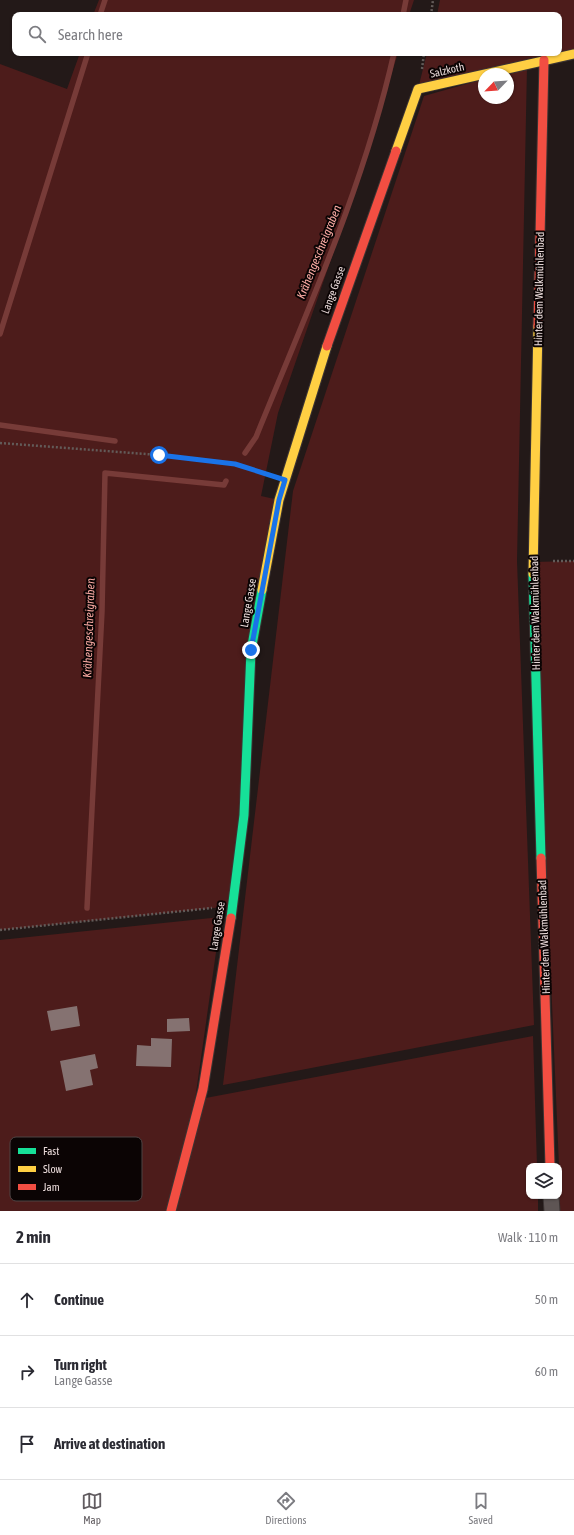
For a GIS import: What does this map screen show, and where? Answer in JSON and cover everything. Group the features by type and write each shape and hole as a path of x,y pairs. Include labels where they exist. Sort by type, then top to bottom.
{"street":[{"name":"Salzkoth","path":"418,89 574,54"},
{"name":"Hinter dem Walkmühlenbad","path":"544,60 533,562 550,1163"},
{"name":"Lange Gasse","path":"171,1211 203,1090 233,906 244,815 251,650 279,500 336,318 418,89"},
{"path":"551,1199 552,1211"}],"path":[{"path":"431,12 433,0"},
{"path":"0,442 159,455 227,463 285,480"},
{"path":"0,930 233,906"}],"shaded area":[{"path":"99,0 414,0 410,12 94,12"},
{"path":"440,0 574,0 574,56 527,66 517,561 534,1025 223,1085 293,491 424,96 478,81 478,104 514,104 514,68 478,68 478,79 418,89 426,56 562,56 562,12 438,12"},
{"path":"79,56 397,56 356,187 278,413 261,496 279,500 251,651 233,906 0,930 0,64 67,89"},
{"path":"574,561 574,1211 552,1211 551,1199 562,1199 562,1163 559,1163 533,562"},
{"path":"221,917 195,1100 533,1036 537,1163 526,1163 526,1199 538,1199 538,1211 0,1211 0,940"}],"building":[{"path":"77,1006 80,1026 51,1031 47,1011"},
{"path":"189,1018 190,1031 167,1032 167,1019"},
{"path":"151,1038 172,1039 171,1067 136,1066 137,1045 151,1046"},
{"path":"95,1054 98,1068 90,1070 93,1085 66,1091 60,1061"}],"waterway":[{"path":"101,12 105,0"},
{"name":"Krähengeschreigraben","path":"404,12 406,0"},
{"path":"0,334 87,56"},
{"name":"Krähengeschreigraben","path":"245,453 256,437 351,200 382,103 393,56"},
{"path":"0,425 115,441"},
{"name":"Krähengeschreigraben","path":"87,908 102,611 105,473 224,485 226,481"}],"traffic: fast":[{"path":"533,574 541,858"},
{"path":"231,918 244,815 251,651 262,590"}],"traffic: slow":[{"path":"396,151 418,89 574,54"},
{"path":"533,574 538,326"},
{"path":"262,590 279,500 327,346"}],"traffic: jam":[{"path":"538,326 544,60"},
{"path":"327,346 396,151"},
{"path":"541,858 550,1163"},
{"path":"171,1211 203,1089 231,918"}],"route":[{"path":"159,455 235,464 285,480 279,500 251,650"}]}
